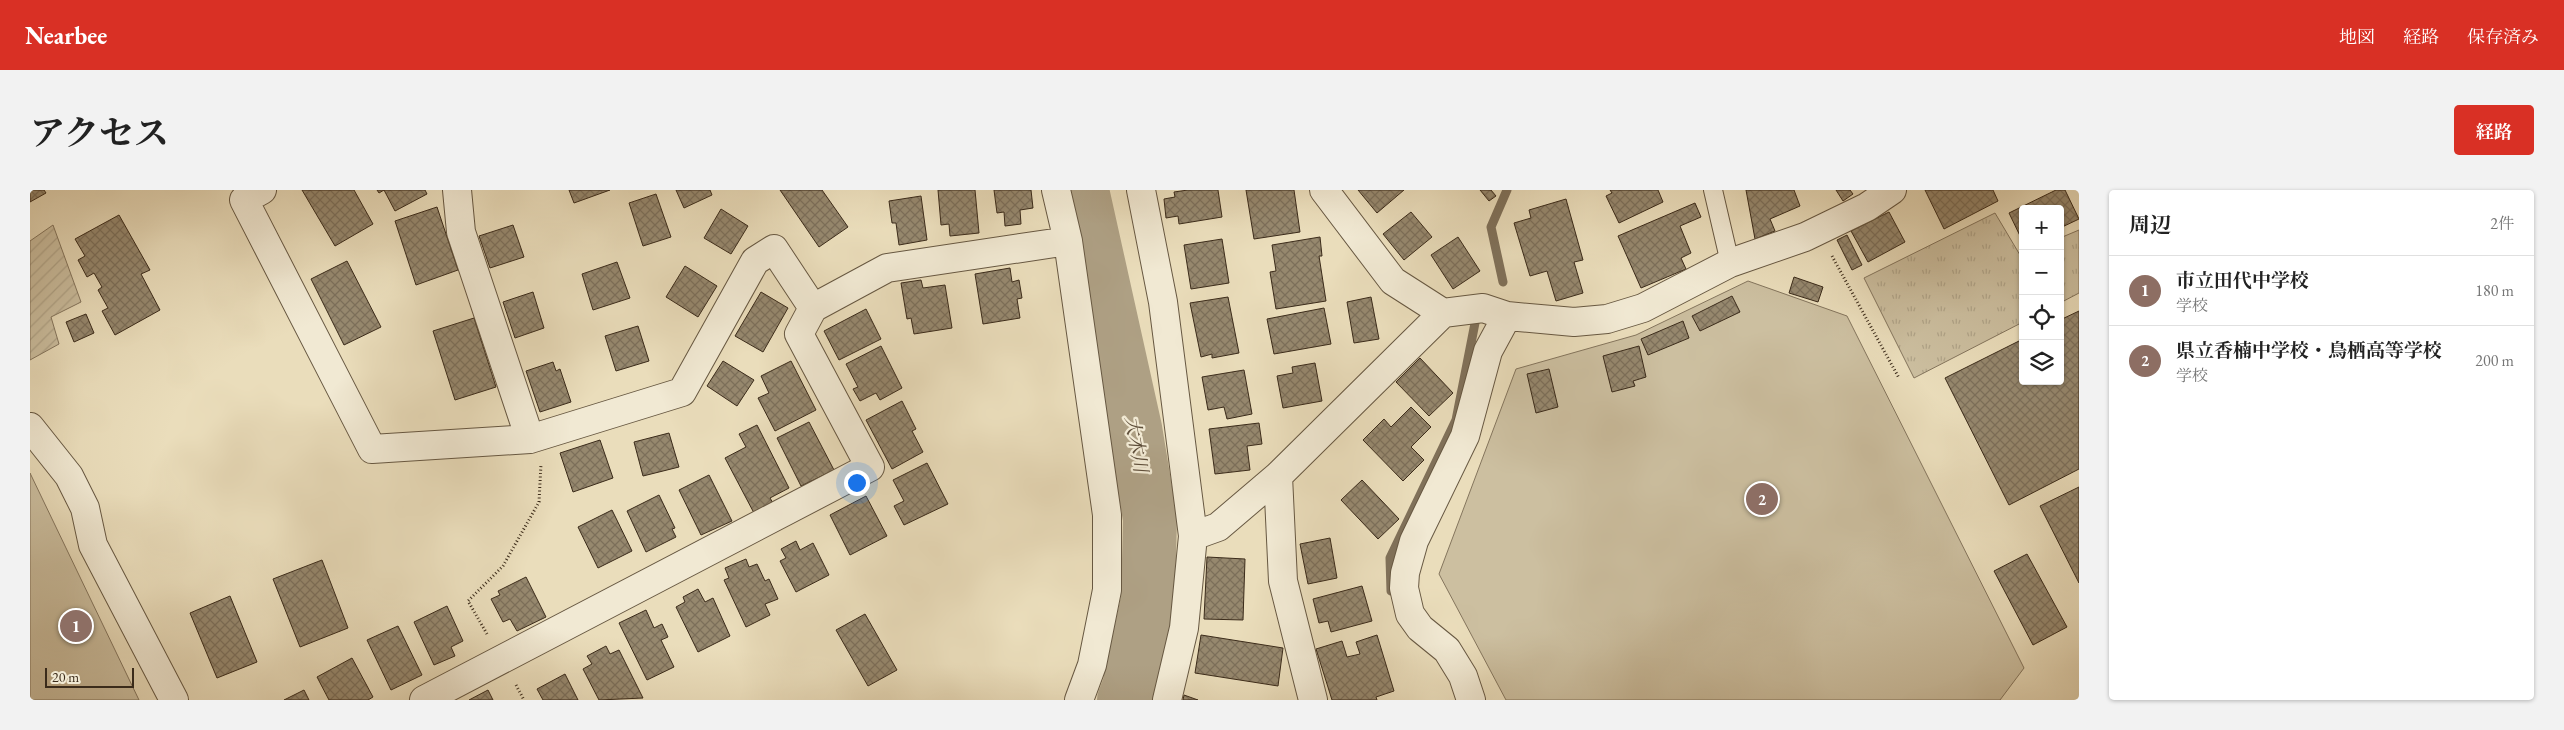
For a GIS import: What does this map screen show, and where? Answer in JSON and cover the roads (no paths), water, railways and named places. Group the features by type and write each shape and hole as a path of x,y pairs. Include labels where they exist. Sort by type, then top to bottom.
{"street":[{"path":"262,190 244,200 372,449 533,438 682,392 755,261 774,249 813,308"},
{"path":"456,190 461,232 533,438"},
{"path":"1056,190 1068,241 1107,515 1107,590 1092,666 1079,700"},
{"path":"1141,190 1162,302 1193,536 1184,628 1166,700"},
{"path":"1324,190 1393,281 1442,313"},
{"path":"1193,536 1218,527 1278,476 1442,313 1483,308 1507,316 1574,322 1607,319 1643,308 1730,263 1805,237 1867,207 1892,190"},
{"path":"424,700 870,467 800,334 813,308 887,268 1068,241"},
{"path":"1471,700 1463,676 1447,650 1420,628 1410,614 1404,588 1405,573 1414,541 1465,436 1488,351 1507,316"},
{"path":"30,427 69,476 85,508 93,545 174,700"},
{"path":"1278,476 1283,581 1313,700"}],"lane":[{"path":"1713,190 1730,263"}],"waterway":[{"name":"大木川","path":"1082,190 1135,428 1150,519 1148,599 1129,687 1124,700"},
{"path":"1503,282 1491,227 1507,190"},
{"path":"1391,591 1390,558 1456,420 1475,323"}],"place":[{"name":"県立香楠中学校・鳥栖高等学校","path":"1762,499"},
{"name":"市立田代中学校","path":"76,626"}]}
